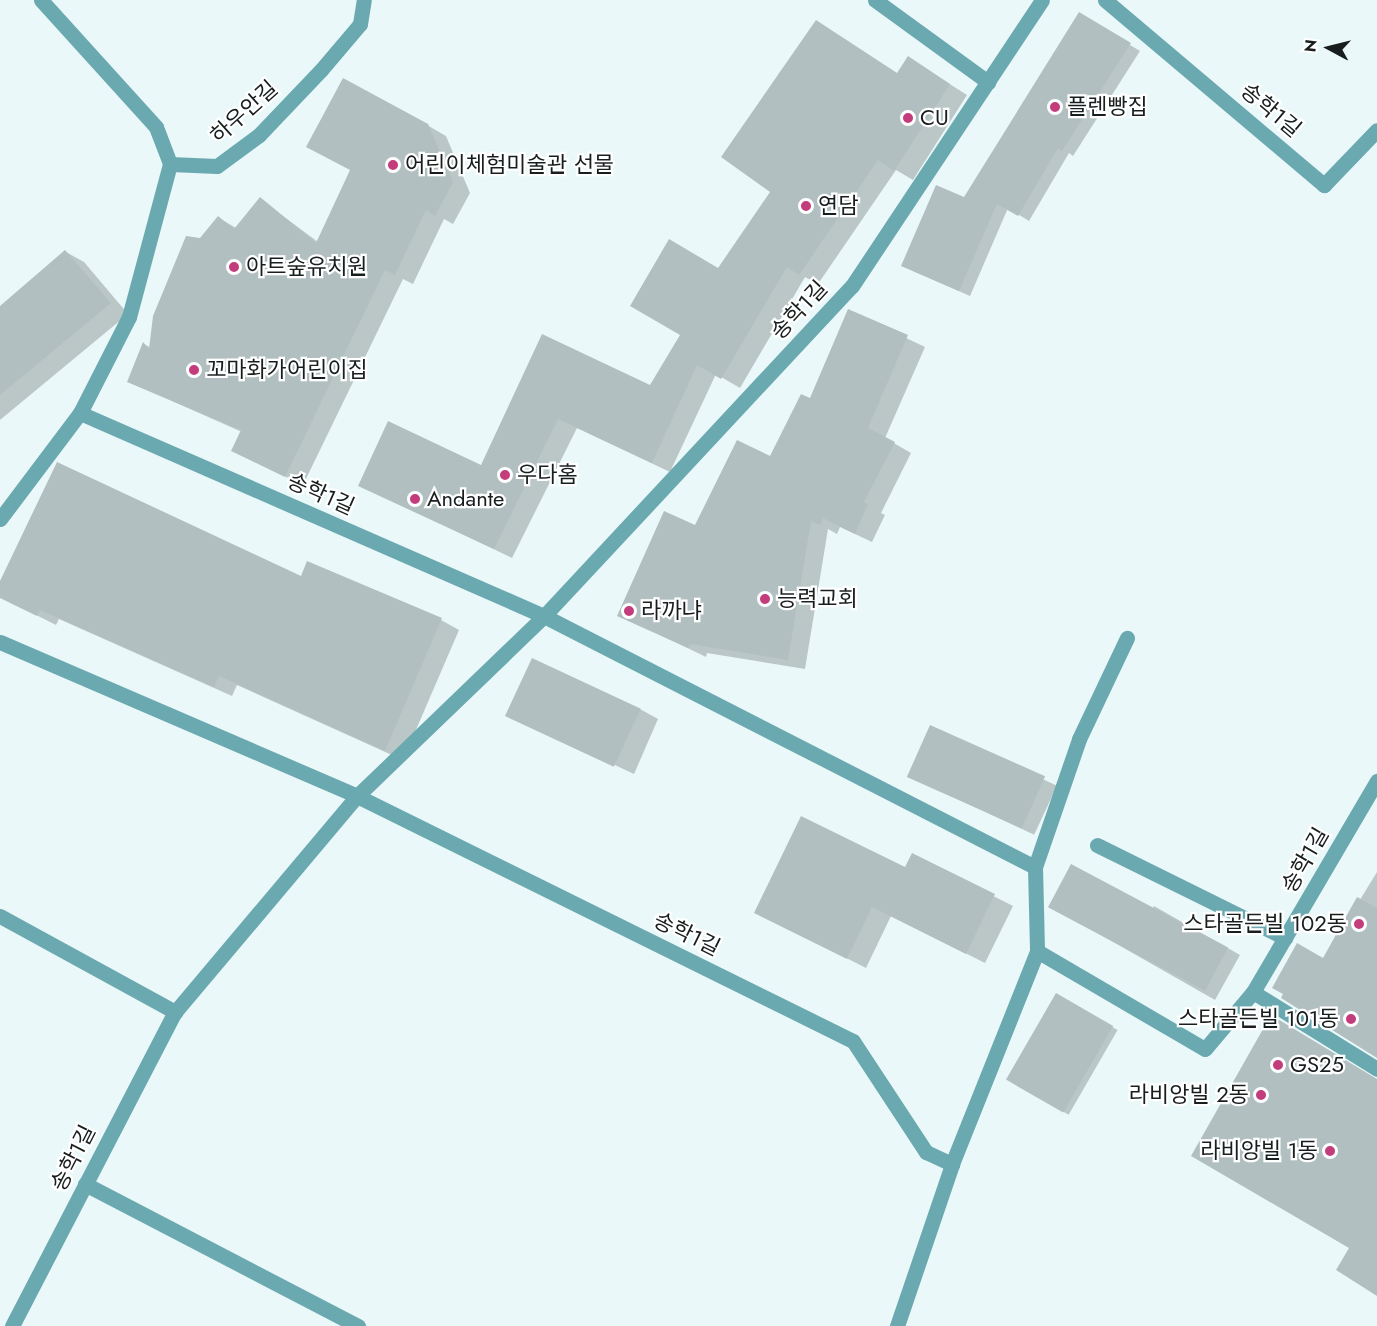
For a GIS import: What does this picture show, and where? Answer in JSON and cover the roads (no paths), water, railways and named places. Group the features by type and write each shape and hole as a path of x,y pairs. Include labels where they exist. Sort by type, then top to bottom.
{"street":[{"path":"0,519 80,413 129,317 170,164 156,127 41,0"},
{"name":"하우안길","path":"170,164 217,166 259,135 360,24 364,0"},
{"path":"875,0 988,82"},
{"name":"송학1길","path":"12,1326 175,1012 357,796 544,616 852,286 1042,0"},
{"name":"송학1길","path":"1105,0 1324,185 1377,130"},
{"name":"송학1길","path":"80,413 544,616 1035,867"},
{"path":"897,1326 952,1164 1037,951 1035,867 1079,739 1127,638"},
{"name":"송학1길","path":"0,642 357,796 853,1041 926,1152 952,1164"},
{"name":"송학1길","path":"1037,951 1205,1049 1253,993 1377,781"},
{"path":"1097,845 1285,938"},
{"path":"0,916 175,1012"},
{"path":"1253,993 1377,1069"},
{"path":"86,1184 358,1326"}],"place":[{"name":"플렌빵집","path":"1055,107"},
{"name":"CU","path":"908,118"},
{"name":"어린이체험미술관 선물","path":"393,165"},
{"name":"연담","path":"806,206"},
{"name":"아트숲유치원","path":"234,267"},
{"name":"꼬마화가어린이집","path":"194,370"},
{"name":"우다홈","path":"505,475"},
{"name":"Andante","path":"415,499"},
{"name":"능력교회","path":"765,599"},
{"name":"라까냐","path":"629,611"},
{"name":"스타골든빌 102동","path":"1359,924"},
{"name":"스타골든빌 101동","path":"1351,1019"},
{"name":"GS25","path":"1278,1065"},
{"name":"라비앙빌 2동","path":"1261,1095"},
{"name":"라비앙빌 1동","path":"1330,1151"}]}
